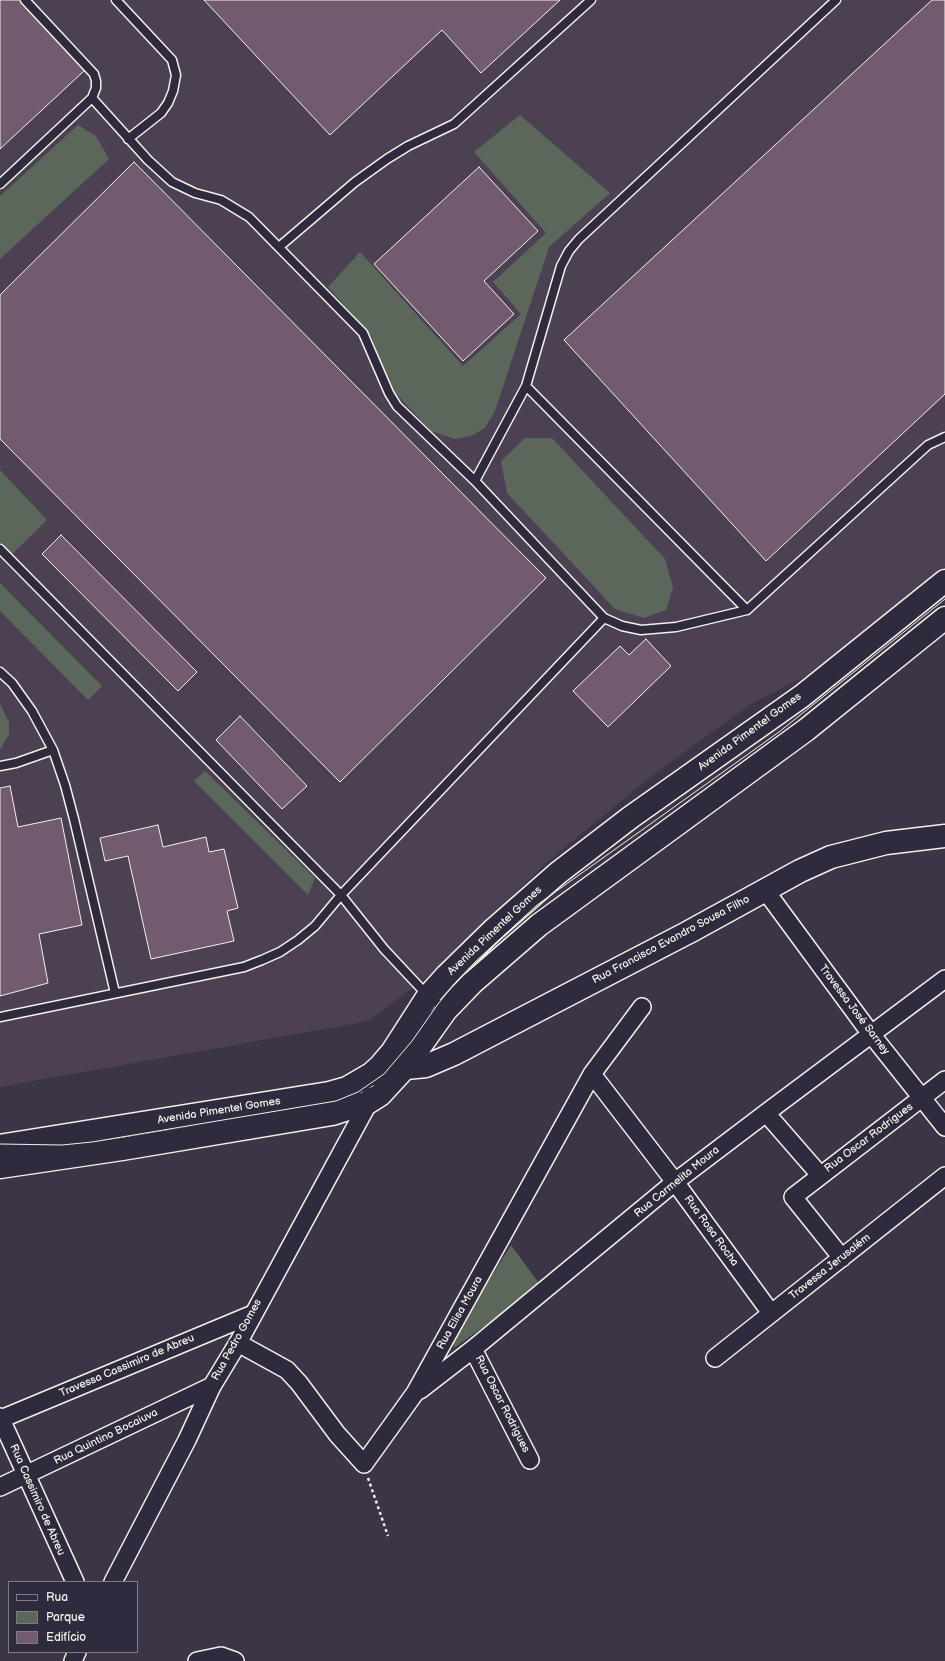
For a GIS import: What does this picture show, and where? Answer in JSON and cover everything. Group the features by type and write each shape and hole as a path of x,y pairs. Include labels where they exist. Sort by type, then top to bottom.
{"main road":[{"name":"Avenida Pimentel Gomes","path":"0,1146 329,1093 347,1088 375,1070 401,1039 428,996 447,975 492,931 558,873 631,817 796,700 945,582"},
{"name":"Avenida Pimentel Gomes","path":"0,1167 122,1149 332,1114 369,1102 380,1095 404,1069 446,1010 472,982 539,925 806,730 945,618"},
{"path":"631,817 651,842"},
{"name":"Rua Francisco Evandro Sousa Filho","path":"375,1070 404,1069 426,1066 454,1054 689,932 800,871 831,857 886,842 945,836"}],"street":[{"name":"Travessa José Sarney","path":"765,890 871,1034 945,1127"},
{"name":"Rua Carmelita Moura","path":"415,1393 474,1349 676,1182 945,979"},
{"name":"Rua Elisa Moura","path":"364,1464 415,1393 592,1074 642,1007"},
{"path":"369,1102 375,1070"},
{"name":"Rua Rosa Rocha","path":"592,1074 676,1182 771,1313"},
{"name":"Rua Oscar Rodrigues","path":"842,1258 793,1197 945,1080"},
{"name":"Rua Pedro Gomes","path":"114,1581 187,1440 212,1386 238,1343 369,1102"},
{"path":"766,1113 820,1175"},
{"name":"Travessa Jerusalém","path":"715,1358 945,1176"},
{"name":"Travessa Cassimiro de Abreu","path":"0,1418 253,1314"},
{"path":"238,1343 287,1370 299,1383 337,1434 364,1464"},
{"name":"Rua Oscar Rodrigues","path":"474,1349 530,1460"},
{"name":"Rua Quintino Bocaiuva","path":"0,1488 212,1386"},
{"name":"Rua Cassimiro de Abreu","path":"0,1418 75,1581"},
{"path":"197,1661 228,1658"}],"lane":[{"path":"0,184 92,98 96,88 94,74 25,0"},
{"path":"116,0 172,60 176,75 173,91 168,103 161,112 128,139"},
{"path":"279,247 355,182 387,159 408,146 454,124 591,0"},
{"path":"475,481 526,386 561,266 569,251 579,239 836,0"},
{"path":"92,98 128,139 172,182 195,193 221,200 249,217 363,333 389,393 398,406 475,481 604,618 622,626 641,630 676,627 747,610 928,445 945,436"},
{"path":"526,386 747,610"},
{"path":"0,549 341,895 384,949 428,996 446,1010"},
{"path":"0,1017 244,967 280,952 315,926 341,895 604,618"},
{"path":"0,672 12,683 32,711 53,750 69,798 115,993"},
{"path":"0,766 16,763 53,750"}],"path":[{"path":"364,1464 388,1536"}],"shaded area":[{"path":"0,0 945,0 945,567 814,672 751,704 649,778 545,864 443,965 369,1021 0,1087"}],"green space":[{"path":"520,115 610,193 549,247 495,411 485,428 471,436 455,439 431,431 387,384 372,337 328,287 360,252 463,366 521,314 493,282 546,233 474,152"},
{"path":"78,125 96,136 109,159 0,259 0,196"},
{"path":"525,438 552,438 665,559 673,587 666,610 644,618 615,609 507,493 501,461"},
{"path":"0,470 47,520 10,556 0,545"},
{"path":"0,583 102,686 88,700 0,611"},
{"path":"0,704 9,722 9,734 0,750"},
{"path":"205,771 315,878 308,895 194,781"},
{"path":"511,1245 541,1286 454,1348 452,1339"}],"building":[{"path":"0,0 20,0 85,70 0,149"},
{"path":"204,0 560,0 481,73 442,30 330,135"},
{"path":"932,0 945,0 945,394 766,561 564,340"},
{"path":"134,162 546,578 340,782 0,439 0,295"},
{"path":"479,167 538,231 484,281 514,314 463,361 374,264"},
{"path":"61,535 197,672 178,691 42,554"},
{"path":"646,639 671,666 608,727 573,691 620,646 629,655"},
{"path":"240,716 307,786 282,809 216,740"},
{"path":"10,786 18,827 61,818 82,925 39,934 48,983 0,996 0,788"},
{"path":"158,825 163,847 206,837 209,852 224,849 238,908 227,911 234,941 151,959 128,856 105,861 100,838"}],"tram line":[{"path":"0,1144 62,1145 92,1142 336,1101 358,1092 384,1074 412,1041 455,983 476,961 537,905 779,732 945,599"}]}
